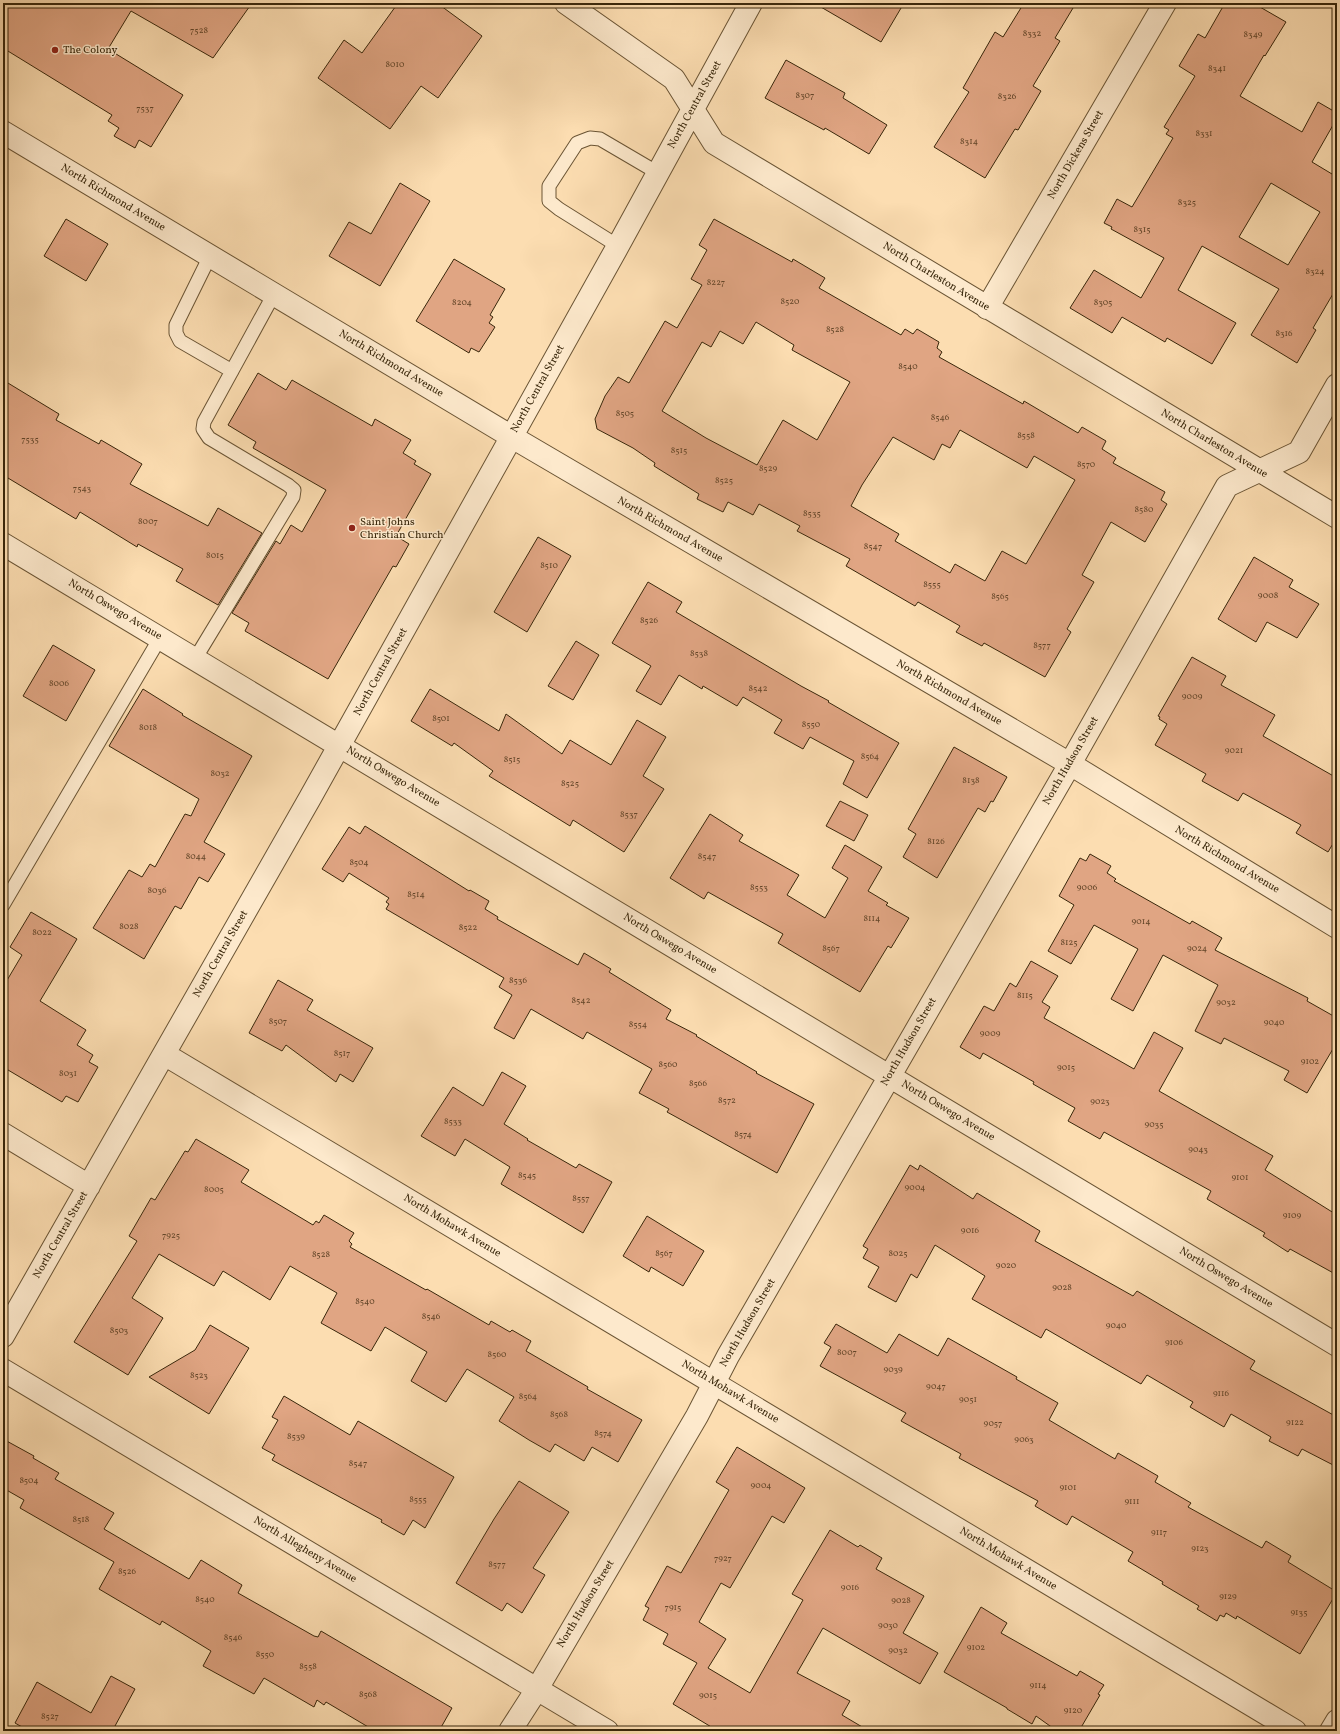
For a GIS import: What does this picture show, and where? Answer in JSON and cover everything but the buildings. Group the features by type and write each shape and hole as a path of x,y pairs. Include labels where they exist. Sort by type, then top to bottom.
{"street":[{"name":"North Charleston Avenue","path":"566,3 674,79 714,143 1337,517"},
{"name":"North Central Street","path":"3,1336 340,745 618,246 751,3"},
{"name":"North Dickens Street","path":"987,308 1165,3"},
{"name":"North Richmond Avenue","path":"3,132 512,437 1070,764 1337,927"},
{"name":"North Hudson Street","path":"510,1731 537,1689 697,1416 714,1383 1070,764 1227,486 1299,452 1337,385"},
{"name":"North Oswego Avenue","path":"3,544 1337,1345"},
{"name":"North Mohawk Avenue","path":"164,1054 1295,1731"},
{"path":"3,1134 89,1186"},
{"name":"North Allegheny Avenue","path":"3,1370 607,1731"},
{"path":"1331,1731 1337,1721"}],"lane":[{"path":"618,246 559,209 549,201 549,186 577,143 590,138 600,139 658,173"},
{"path":"210,256 176,325 176,333 180,341 232,371"},
{"path":"195,659 293,496 294,490 209,438 203,429 204,422 274,294"},
{"path":"3,905 160,638"}],"place":[{"name":"The Colony","path":"55,50"},
{"name":"Saint Johns Christian Church","path":"352,528"}]}
